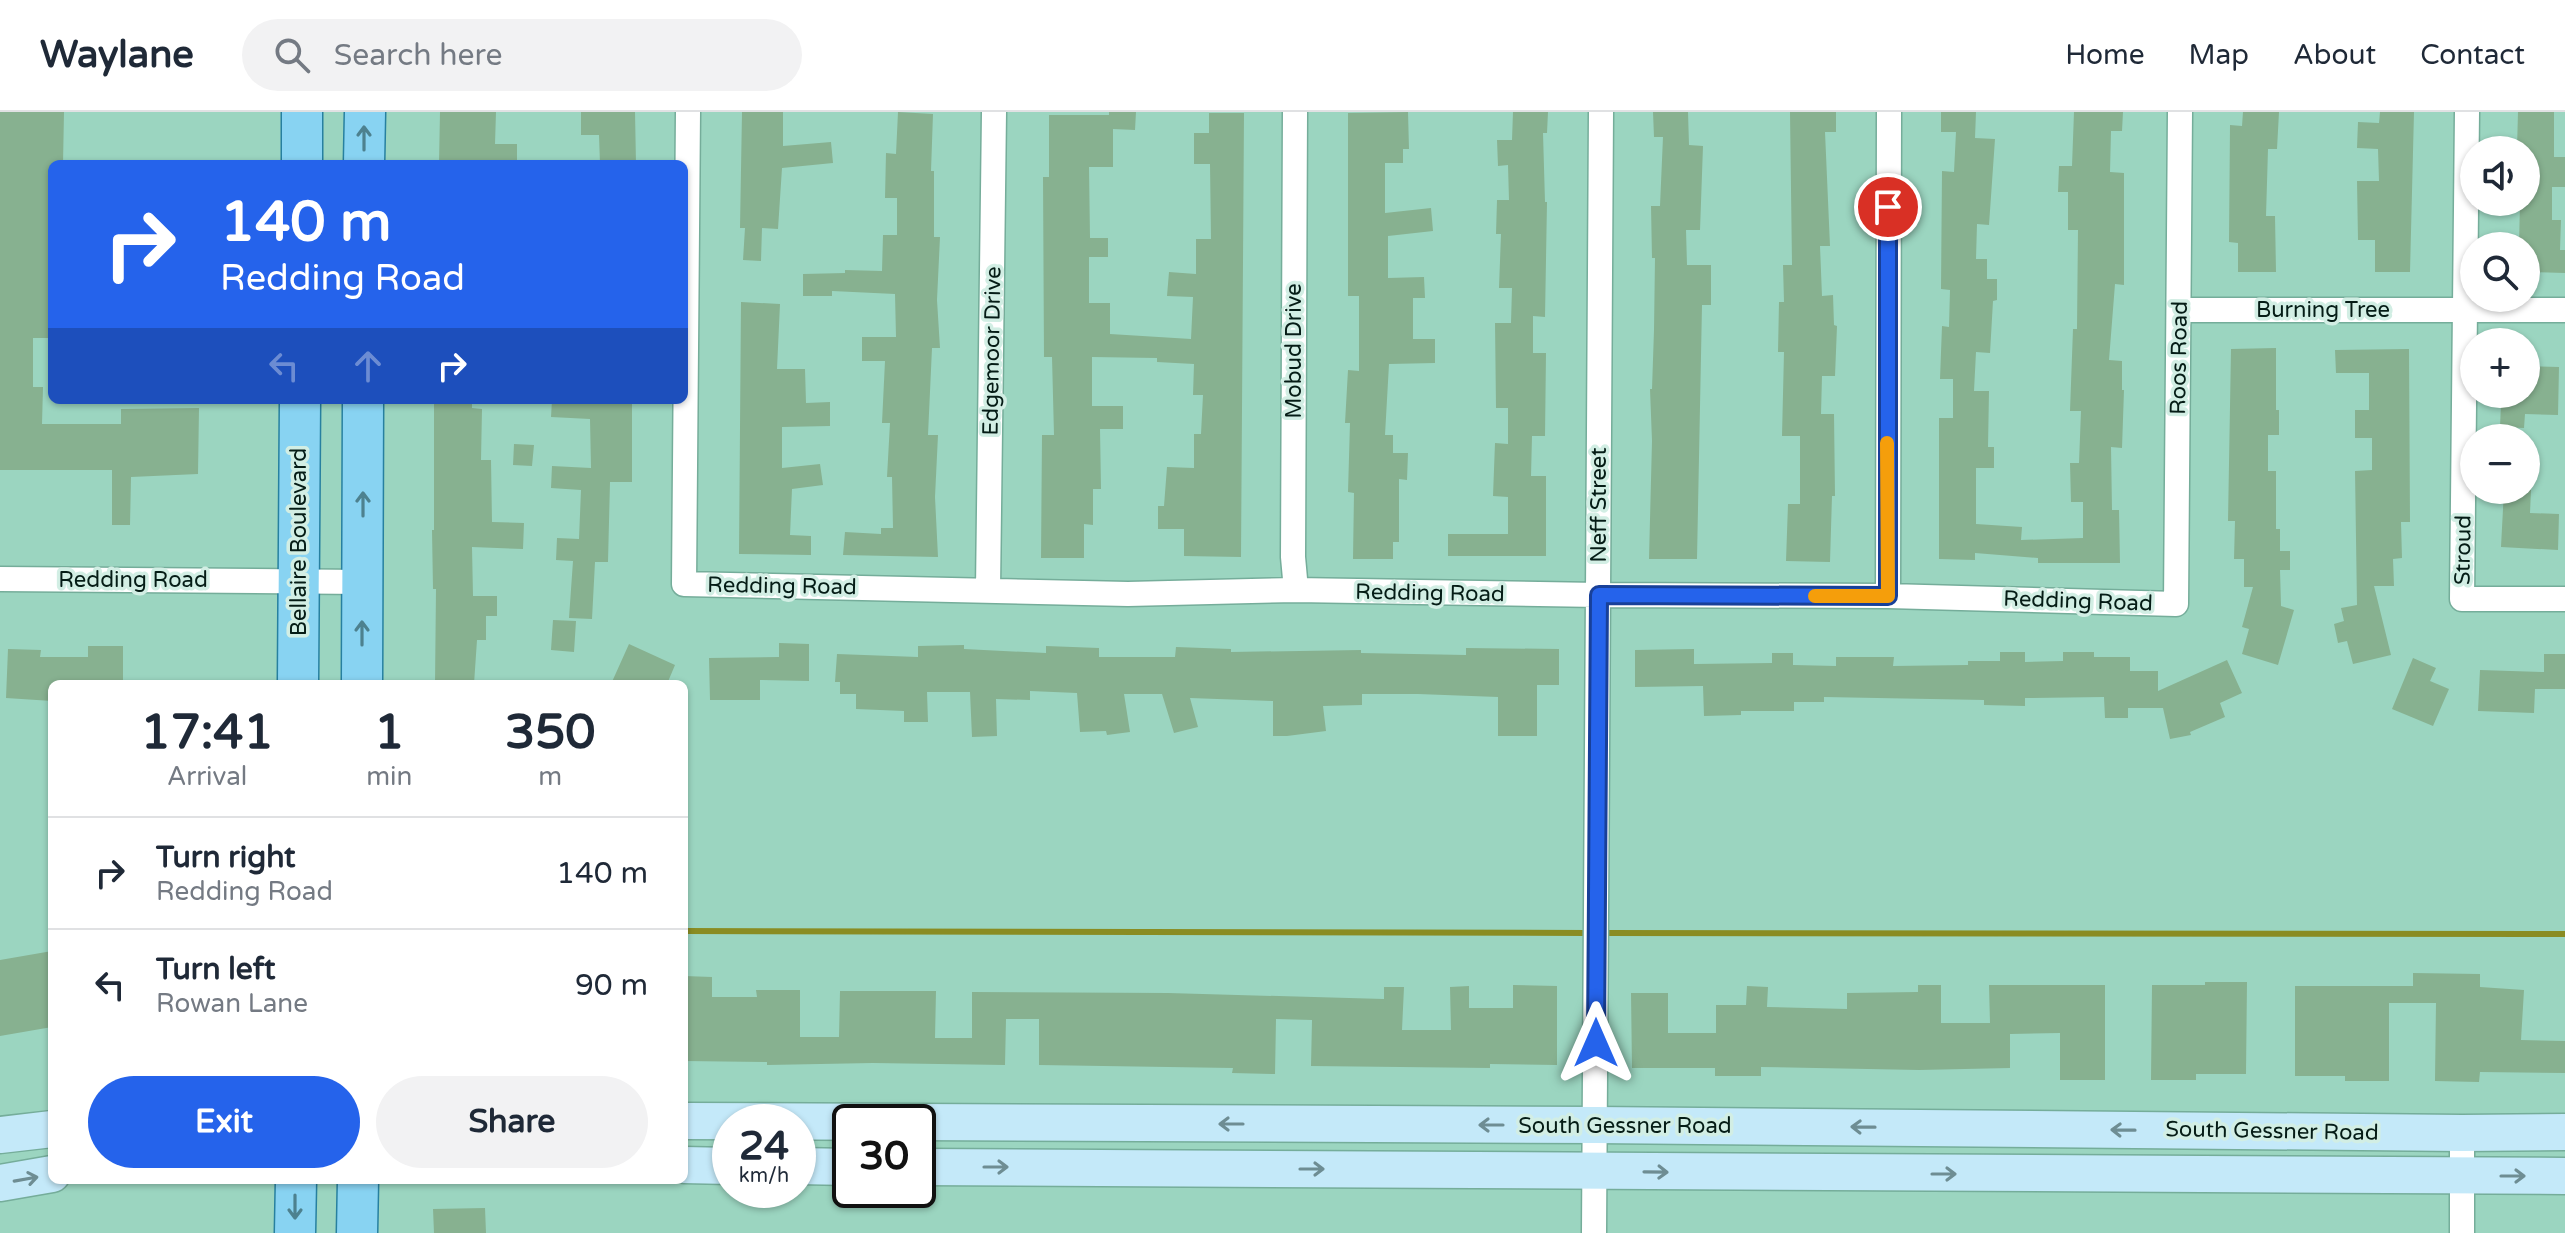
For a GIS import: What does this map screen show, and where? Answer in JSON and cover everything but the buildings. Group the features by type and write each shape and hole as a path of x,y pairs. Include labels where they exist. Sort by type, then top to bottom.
{"main road":[{"path":"302,112 302,160"},
{"path":"364,160 365,112"},
{"name":"Bellaire Boulevard","path":"298,680 300,404"},
{"path":"362,680 363,404"},
{"name":"South Gessner Road","path":"688,1121 712,1121"},
{"name":"South Gessner Road","path":"816,1121 2565,1132"},
{"path":"1171,1167 1172,1124"},
{"path":"0,1135 48,1129"},
{"path":"688,1165 712,1166"},
{"name":"South Gessner Road","path":"936,1167 2565,1176"},
{"path":"0,1183 48,1175"},
{"path":"295,1233 296,1184"},
{"path":"357,1233 358,1184"}],"street":[{"name":"Redding Road","path":"688,112 688,160"},
{"name":"Edgemoor Drive","path":"988,589 994,112"},
{"name":"Mobud Drive","path":"1295,112 1293,557 1296,590"},
{"name":"Neff Street","path":"1594,1233 1601,112"},
{"path":"1888,596 1889,112"},
{"name":"Roos Road","path":"2176,604 2180,112"},
{"name":"Stroud","path":"2466,232 2467,112"},
{"name":"Burning Tree","path":"2180,310 2460,310"},
{"name":"Burning Tree","path":"2540,310 2565,310"},
{"name":"Stroud","path":"2466,312 2462,599 2565,599"},
{"name":"Redding Road","path":"686,404 684,584 1128,594 1296,590 1888,596 2176,604"},
{"name":"Redding Road","path":"0,579 363,582"},
{"path":"2462,1133 2462,1233"}],"waterway":[{"path":"688,931 1588,933"},
{"path":"1600,933 2565,934"}],"slow traffic":[{"path":"1815,596 1888,596 1887,443"}],"route":[{"path":"1596,1043 1599,595 1888,596 1888,207"}]}
